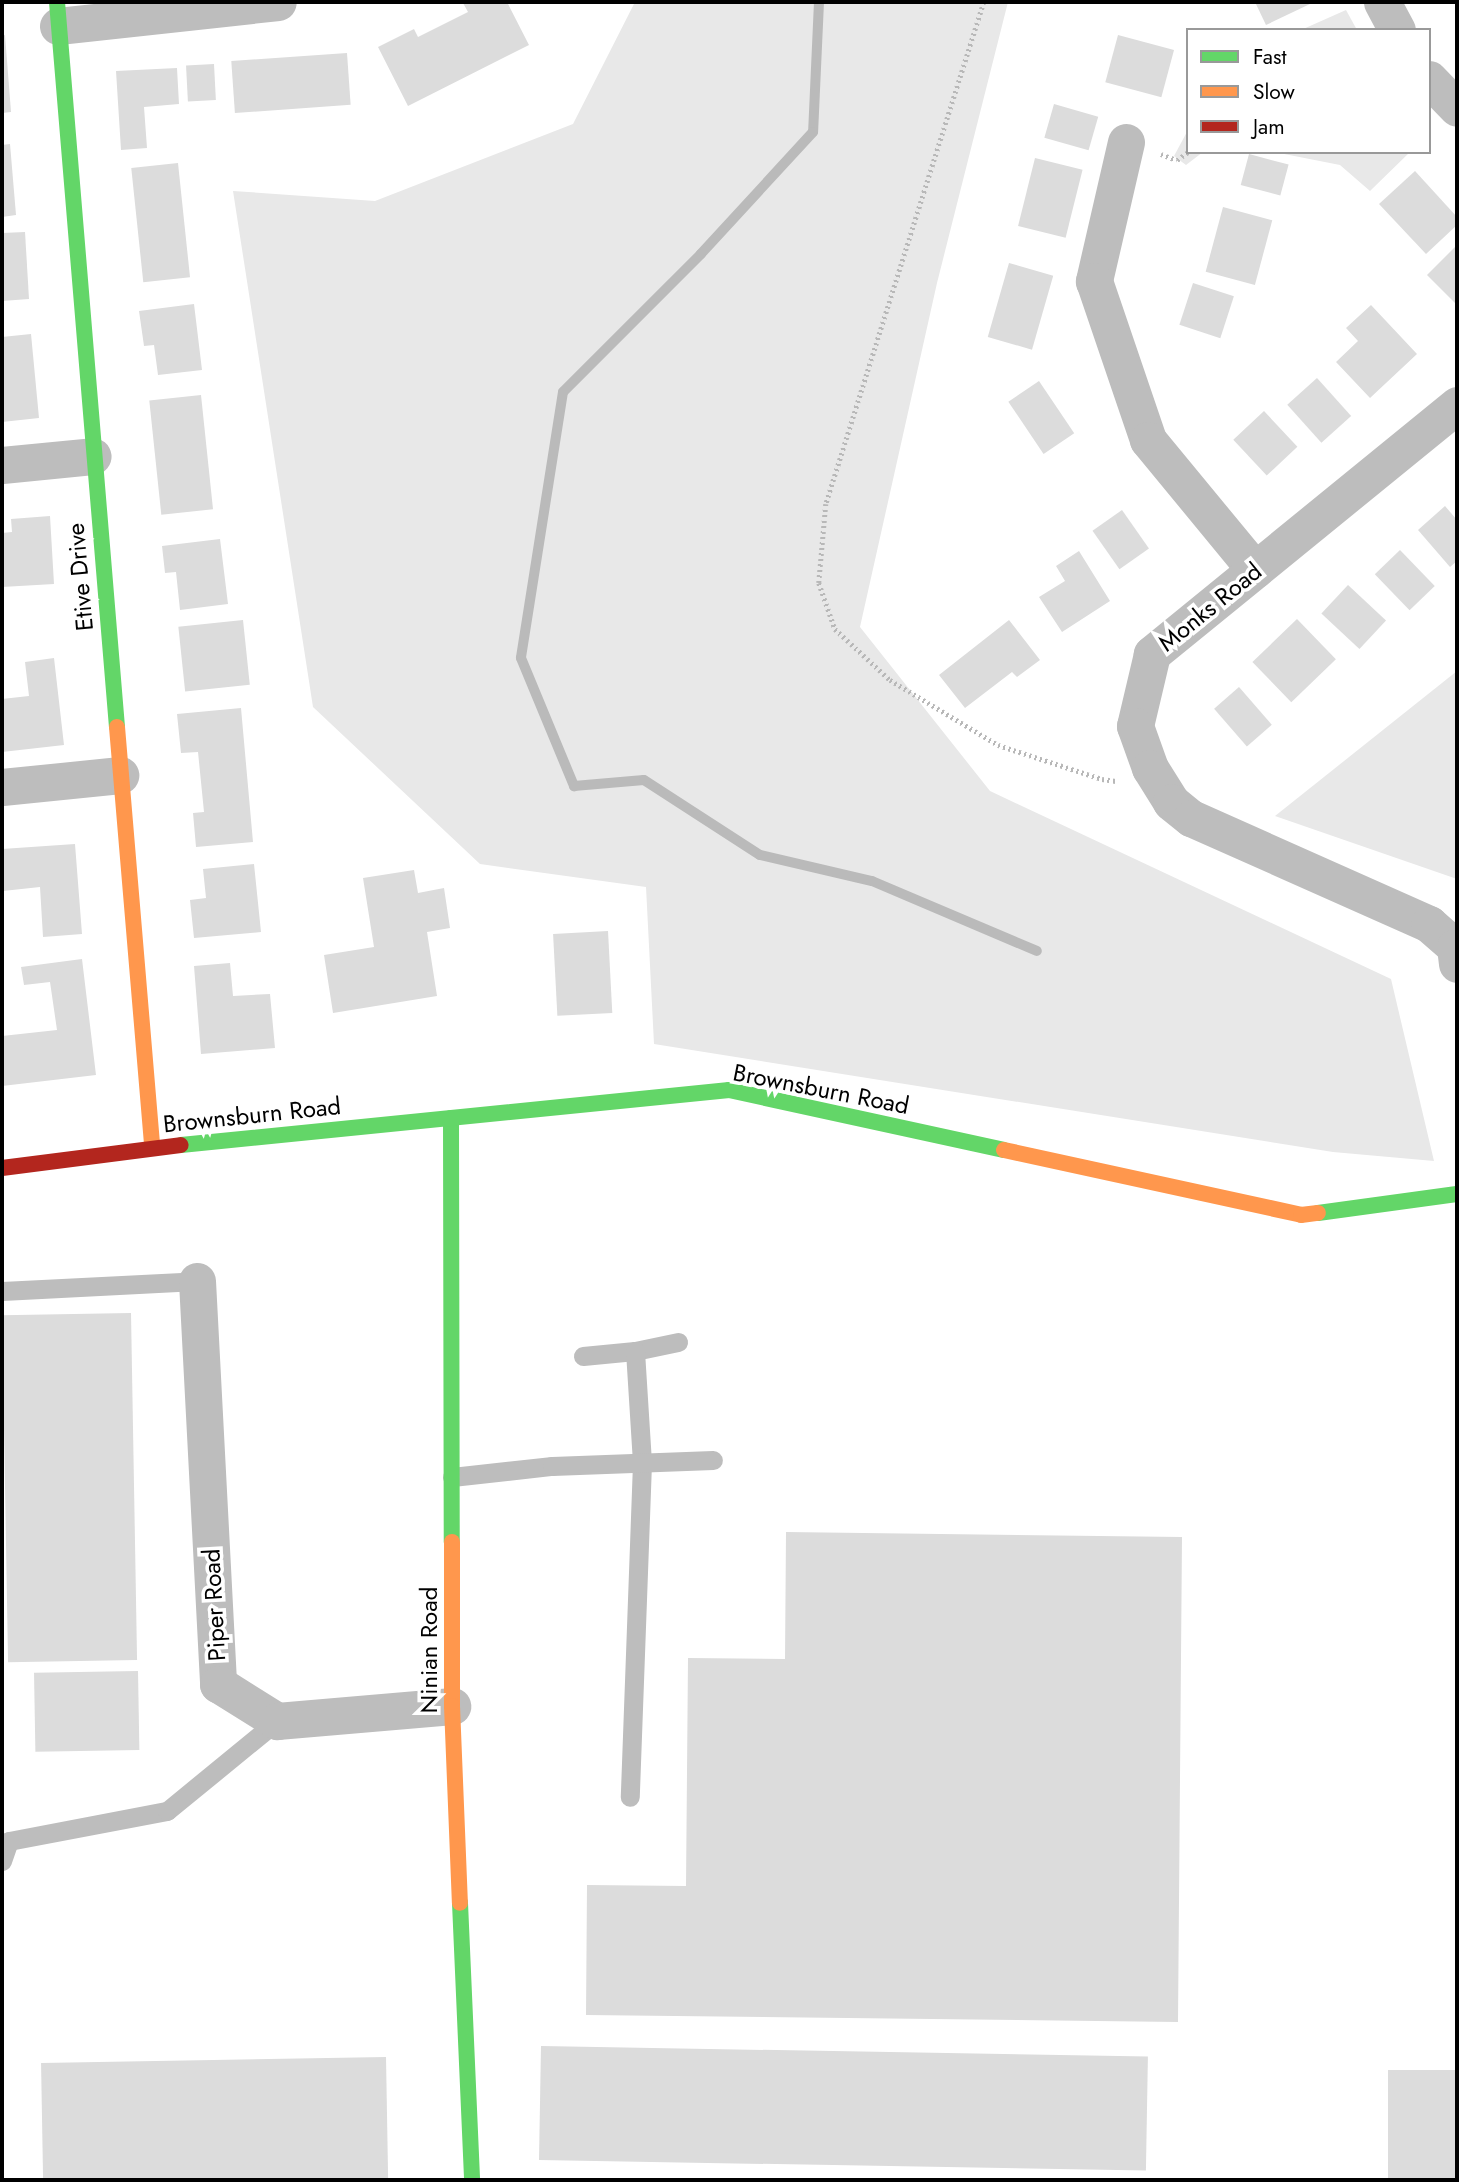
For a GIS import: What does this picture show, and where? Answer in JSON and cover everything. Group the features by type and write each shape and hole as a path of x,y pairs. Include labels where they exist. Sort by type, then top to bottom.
{"street":[{"path":"57,14 278,2"},
{"path":"1382,2 1396,28"},
{"name":"Etive Drive","path":"57,14 152,1148"},
{"path":"1431,81 1457,108"},
{"path":"1126,142 1094,281 1148,440 1255,570"},
{"name":"Monks Road","path":"1457,405 1152,654 1135,726 1150,768 1171,802 1191,818 1429,924 1455,947 1457,964"},
{"path":"2,465 93,456"},
{"path":"2,787 120,775"},
{"name":"Brownsburn Road","path":"2,1168 152,1148 729,1090 1300,1215 1457,1194"},
{"name":"Ninian Road","path":"451,1118 452,1706 472,2180"},
{"name":"Piper Road","path":"197,1280 218,1684 277,1721"},
{"path":"277,1721 452,1706"}],"lane":[{"path":"2,1291 197,1280"},
{"path":"583,1356 635,1351 678,1342"},
{"path":"630,1797 642,1463 635,1351"},
{"path":"452,1477 552,1466 713,1460"},
{"path":"2,1861 9,1841 167,1811 277,1721"}],"path":[{"path":"984,2 826,505 819,583 835,629 890,680 998,745 1102,779 1161,785"}],"shaded area":[{"path":"635,2 1008,2 937,283 860,627 990,791 1391,979 1434,1161 1333,1152 654,1044 646,887 480,864 313,707 233,191 375,201 573,124"},
{"path":"1346,10 1356,28 1306,28"},
{"path":"1186,134 1186,154 1200,154 1186,165 1174,156"},
{"path":"1284,154 1408,154 1370,191 1340,165"},
{"path":"1457,671 1457,879 1275,816"}],"building":[{"path":"507,2 529,45 408,106 378,47 414,29 418,37 468,12 463,3"},
{"path":"1255,2 1309,2 1310,4 1266,25"},
{"path":"5,35 11,112 2,113 2,36"},
{"path":"1118,35 1174,50 1161,97 1105,82"},
{"path":"347,53 351,105 235,113 231,61"},
{"path":"214,64 216,100 188,101 186,65"},
{"path":"177,68 179,104 144,107 147,148 121,150 116,71"},
{"path":"1054,104 1098,117 1089,150 1044,138"},
{"path":"10,144 16,215 2,217 2,145"},
{"path":"1249,154 1289,165 1280,196 1241,185"},
{"path":"1035,158 1083,170 1066,238 1018,226"},
{"path":"178,163 190,277 143,282 131,168"},
{"path":"1415,171 1457,217 1457,225 1426,254 1379,204"},
{"path":"1223,207 1272,220 1255,285 1206,272"},
{"path":"25,232 29,299 2,301 2,233"},
{"path":"1457,245 1457,305 1427,275"},
{"path":"1009,263 1053,276 1032,350 988,337"},
{"path":"1193,283 1234,296 1220,338 1179,325"},
{"path":"194,304 202,370 158,375 154,345 144,346 139,311"},
{"path":"1371,305 1417,354 1370,398 1336,362 1358,341 1346,328"},
{"path":"31,334 39,418 2,422 2,337"},
{"path":"1317,378 1351,416 1321,443 1287,405"},
{"path":"1039,381 1074,433 1044,454 1008,402"},
{"path":"201,395 213,509 161,515 149,400"},
{"path":"1264,411 1297,447 1267,475 1233,440"},
{"path":"1445,506 1457,520 1457,561 1450,567 1418,530"},
{"path":"1122,510 1149,549 1119,569 1093,531"},
{"path":"50,516 54,584 2,587 2,533 12,532 11,519"},
{"path":"220,539 228,604 180,610 176,572 165,573 162,546"},
{"path":"1400,550 1435,586 1410,610 1375,574"},
{"path":"1079,551 1110,601 1062,632 1039,597 1065,581 1056,566"},
{"path":"1348,585 1386,620 1359,649 1321,614"},
{"path":"1297,619 1336,659 1291,702 1252,662"},
{"path":"243,620 250,685 185,691 178,627"},
{"path":"1009,620 1040,660 1017,677 1012,672 965,708 939,675"},
{"path":"54,658 64,745 2,752 2,699 29,696 25,662"},
{"path":"1239,687 1272,725 1247,746 1214,709"},
{"path":"241,708 253,842 196,847 193,813 204,812 198,752 181,753 177,714"},
{"path":"75,844 82,934 43,937 40,887 3,891 2,849"},
{"path":"254,864 261,932 194,938 190,900 206,898 203,869"},
{"path":"414,870 418,893 444,888 450,928 427,932 437,996 333,1013 324,955 374,947 363,878"},
{"path":"608,931 612,1013 557,1016 553,934"},
{"path":"82,959 96,1075 2,1086 2,1036 57,1030 50,982 24,985 21,967"},
{"path":"230,963 233,996 270,994 275,1048 201,1054 194,966"},
{"path":"131,1313 137,1660 8,1662 2,1315"},
{"path":"786,1532 1182,1537 1178,2022 586,2015 587,1885 686,1886 688,1658 785,1659"},
{"path":"138,1671 139,1750 35,1752 34,1673"},
{"path":"541,2046 1148,2057 1146,2171 539,2160"},
{"path":"386,2057 388,2180 43,2180 41,2063"},
{"path":"1388,2070 1457,2070 1457,2180 1388,2180"}],"waterway":[{"path":"819,2 813,132 701,254 563,392 521,658 574,786 644,780 760,855 872,881 1037,951"}],"traffic: fast":[{"path":"57,2 117,727"},
{"path":"181,1145 729,1090 1004,1150"},
{"path":"451,1118 452,1542"},
{"path":"1318,1213 1457,1194"},
{"path":"460,1903 472,2180"}],"traffic: slow":[{"path":"117,727 152,1148"},
{"path":"1004,1150 1301,1215 1318,1213"},
{"path":"452,1542 452,1706 460,1903"}],"traffic: jam":[{"path":"2,1168 181,1145"}]}
